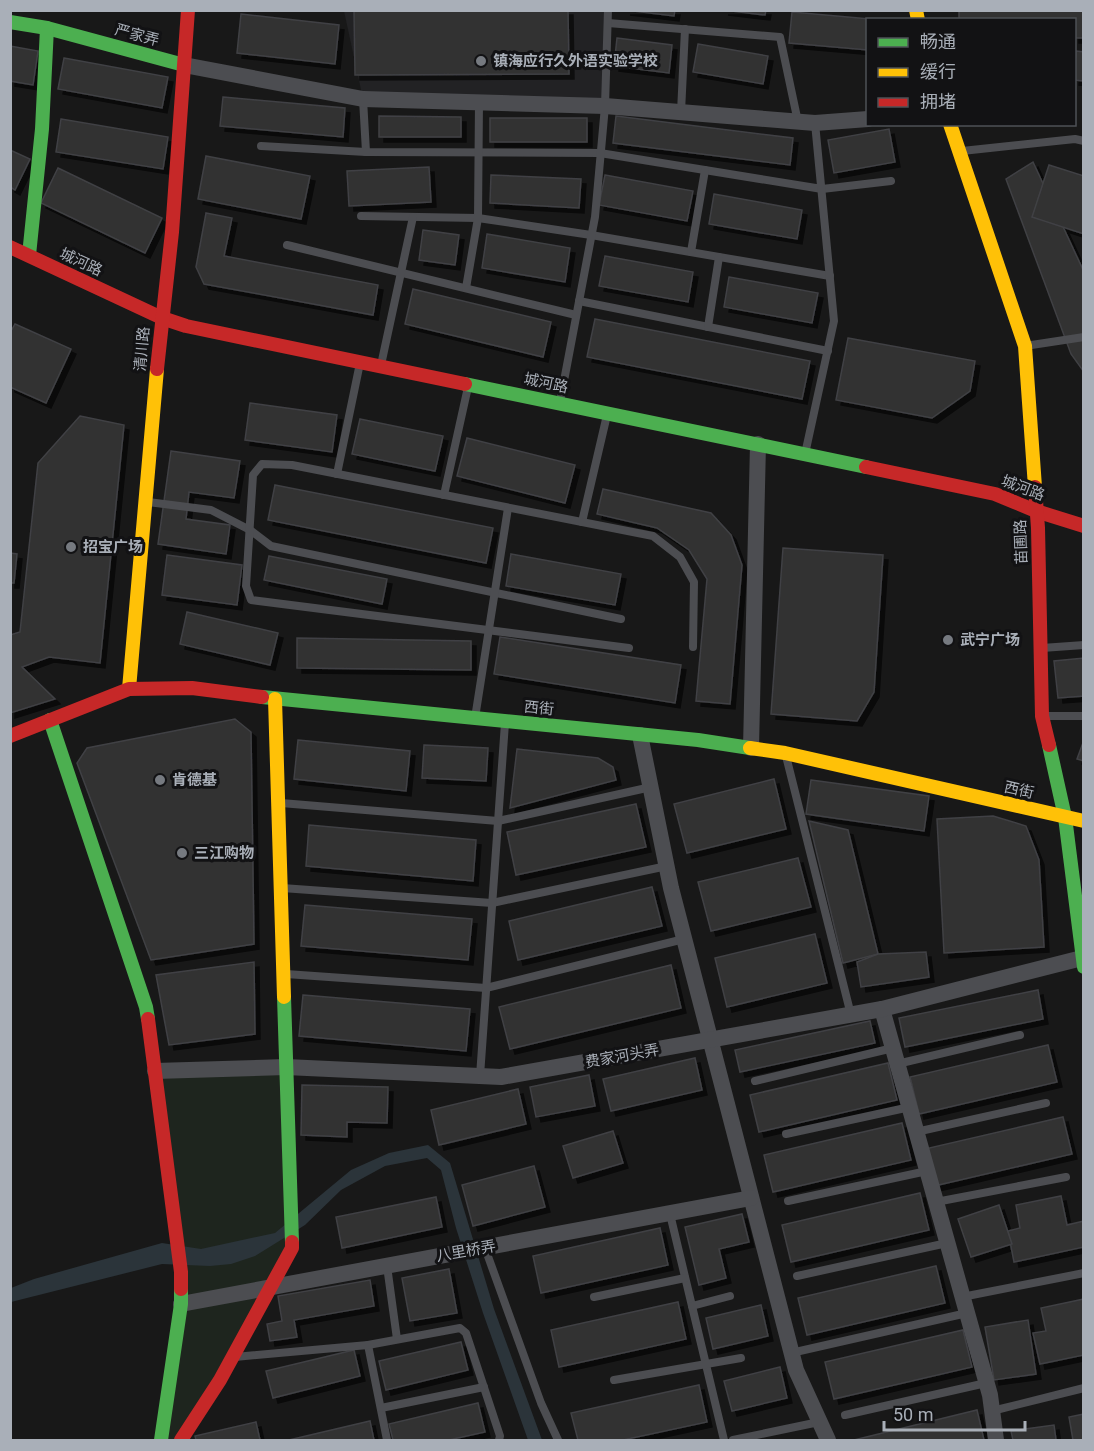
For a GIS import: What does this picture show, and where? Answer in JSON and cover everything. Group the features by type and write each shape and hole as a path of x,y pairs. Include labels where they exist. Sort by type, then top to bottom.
{"street":[{"path":"29,255 42,129 47,28 40,10"},
{"name":"清川路","path":"129,689 162,318 172,232 188,10"},
{"name":"严家弄","path":"10,22 47,28 184,65"},
{"path":"184,65 363,99 604,106 815,123 866,119"},
{"name":"苗圃路","path":"951,126 1025,346 1036,511 1042,716 1065,817 1082,963"},
{"name":"城河路","path":"10,247 162,318 186,326 995,494 1036,511 1083,526"},
{"path":"751,748 758,444"},
{"name":"西街","path":"10,736 129,689 192,688 274,699 640,735 785,753 1083,821"},
{"path":"181,1440 220,1380 292,1248 274,699"},
{"path":"50,720 146,1007 181,1272 181,1304 161,1440"},
{"path":"640,735 684,939 791,1353 796,1370 828,1440"},
{"name":"费家河头弄","path":"154,1071 286,1067 501,1077 882,1009 1082,963"},
{"path":"882,1009 986,1383 996,1440"},
{"name":"八里桥弄","path":"181,1304 751,1198"}],"lane":[{"path":"560,403 591,235 604,106 608,10"},
{"path":"608,23 780,37 798,122"},
{"path":"681,112 686,29"},
{"path":"363,99 366,152"},
{"path":"466,288 478,218 479,102"},
{"path":"805,454 834,321 815,123"},
{"path":"959,152 1075,139 1083,141"},
{"path":"261,146 366,152 600,153 822,189 891,181"},
{"path":"691,252 705,170"},
{"path":"361,216 478,218 830,276"},
{"path":"381,365 413,217"},
{"path":"287,245 576,315"},
{"path":"708,327 719,257"},
{"path":"579,301 828,351"},
{"path":"1025,346 1083,337"},
{"path":"337,474 361,361"},
{"path":"444,495 469,384"},
{"path":"582,522 608,412"},
{"path":"629,648 252,600 246,586 253,475 262,464 292,465 652,536 680,557 694,582 693,647"},
{"path":"146,502 211,510 250,530 271,546 621,619"},
{"path":"475,718 508,507"},
{"path":"1040,648 1083,645"},
{"path":"1042,716 1083,716"},
{"path":"480,1076 505,721"},
{"path":"785,753 851,1015"},
{"path":"278,803 498,821 651,787"},
{"path":"280,888 492,903 667,866"},
{"path":"283,974 486,988 684,939"},
{"path":"755,1081 1020,1035"},
{"path":"916,1132 1046,1103"},
{"path":"786,1134 909,1107"},
{"path":"788,1201 927,1171"},
{"path":"936,1202 1066,1177"},
{"path":"670,1214 724,1440"},
{"path":"797,1276 947,1243"},
{"path":"485,1248 541,1403 558,1440"},
{"path":"387,1266 398,1339"},
{"path":"791,1353 1083,1273"},
{"path":"594,1296 685,1278"},
{"path":"692,1306 730,1296"},
{"path":"232,1357 368,1345 460,1329 466,1333 500,1436 499,1440"},
{"path":"368,1345 387,1440"},
{"path":"614,1380 741,1358"},
{"path":"845,1415 986,1383"},
{"path":"381,1408 484,1387"},
{"path":"992,1411 1083,1388"},
{"path":"734,1440 819,1422"}],"shaded area":[{"name":"镇海应行久外语实验学校","path":"344,11 608,11 605,106 363,99"},
{"path":"286,1067 292,1248 179,1440 161,1440 181,1304 155,1071"},
{"path":"428,1145 450,1163 494,1309 542,1440 528,1440 483,1313 456,1228 441,1170 427,1158 385,1166 341,1190 305,1225 255,1256 231,1264 210,1266 162,1264 11,1302 11,1288 34,1279 162,1243 201,1249 275,1233 351,1170 389,1153"}],"building":[{"path":"354,10 568,10 569,74 355,75"},
{"path":"625,10 675,10 674,16"},
{"path":"723,10 766,10 765,15"},
{"path":"959,10 1084,11 1084,38 1076,38 1076,18 959,18"},
{"path":"792,12 866,19 866,50 789,43"},
{"path":"241,14 339,25 335,64 237,53"},
{"path":"617,38 672,45 669,73 614,66"},
{"path":"698,44 768,56 763,84 693,72"},
{"path":"10,46 38,51 33,85 10,81"},
{"path":"1076,51 1084,52 1084,81 1076,80"},
{"path":"64,58 168,77 162,108 58,89"},
{"path":"223,97 345,108 343,137 220,126"},
{"path":"379,116 461,117 461,137 379,137"},
{"path":"616,116 793,138 790,165 613,143"},
{"path":"490,118 587,118 587,142 490,142"},
{"path":"61,119 168,137 163,169 56,152"},
{"path":"889,129 895,162 834,173 828,140"},
{"path":"10,150 30,159 15,190 10,187"},
{"path":"206,156 310,176 301,219 198,199"},
{"path":"1033,162 1084,272 1084,372 1071,354 1006,179"},
{"path":"1049,165 1084,176 1084,234 1032,217"},
{"path":"429,167 431,202 349,206 347,171"},
{"path":"58,168 162,218 145,253 41,203"},
{"path":"491,175 581,179 579,208 490,203"},
{"path":"605,175 693,191 687,221 599,205"},
{"path":"714,194 802,210 797,239 709,224"},
{"path":"206,213 232,218 224,256 378,285 373,315 204,284 196,267"},
{"path":"423,230 459,235 455,265 419,260"},
{"path":"487,234 570,248 565,282 482,268"},
{"path":"605,256 693,272 688,302 599,286"},
{"path":"729,277 818,293 812,323 724,307"},
{"path":"413,289 551,322 543,357 405,324"},
{"path":"595,319 810,361 802,399 587,357"},
{"path":"15,324 71,349 46,403 10,387 10,333"},
{"path":"848,338 975,361 970,391 932,418 836,400"},
{"path":"250,403 337,415 332,452 245,440"},
{"name":"招宝广场","path":"80,416 124,425 100,663 49,657 22,667 55,699 10,713 10,635 20,632 38,463"},
{"path":"360,419 443,436 435,471 352,454"},
{"path":"467,438 575,465 565,503 457,476"},
{"path":"171,451 240,461 234,498 189,492 186,519 230,525 226,554 158,544"},
{"path":"275,485 493,528 486,563 268,520"},
{"path":"603,489 711,513 731,535 742,565 730,704 696,701 707,579 689,550 657,528 597,514"},
{"path":"783,548 883,555 874,692 857,721 771,714"},
{"path":"10,553 17,554 14,583 10,583"},
{"path":"511,554 621,574 615,605 506,586"},
{"path":"167,555 242,565 237,605 162,595"},
{"path":"269,556 387,579 382,604 264,580"},
{"path":"187,612 278,633 270,665 180,644"},
{"path":"500,637 681,665 675,703 494,674"},
{"path":"297,638 471,641 471,670 297,668"},
{"path":"1084,658 1084,696 1058,698 1054,661"},
{"name":"三江购物","path":"235,719 251,732 254,944 151,960 77,763 87,748"},
{"path":"298,740 410,751 406,791 294,779"},
{"path":"1084,740 1084,761 1077,759"},
{"path":"424,745 488,748 486,781 422,778"},
{"path":"517,749 598,758 613,767 616,780 510,808"},
{"path":"774,779 786,829 687,853 674,804"},
{"path":"811,780 929,796 924,831 806,814"},
{"path":"636,804 646,847 516,875 507,832"},
{"path":"993,816 1026,826 1039,860 1044,947 944,953 937,819"},
{"path":"809,821 848,830 878,954 843,963"},
{"path":"309,825 476,840 473,881 306,866"},
{"path":"798,858 811,907 711,931 698,882"},
{"path":"652,887 662,926 518,960 509,921"},
{"path":"305,905 472,919 468,960 301,946"},
{"path":"815,934 827,983 727,1007 715,958"},
{"path":"926,952 929,977 861,987 857,962 878,954"},
{"path":"254,962 255,1034 169,1045 156,975"},
{"path":"671,965 681,1008 510,1049 499,1007"},
{"path":"1038,990 1043,1019 905,1047 899,1018"},
{"path":"303,995 470,1009 466,1051 299,1036"},
{"path":"870,1021 875,1043 740,1072 735,1050"},
{"path":"1048,1045 1057,1082 919,1114 910,1077"},
{"path":"695,1058 702,1090 611,1111 603,1079"},
{"path":"888,1063 897,1100 759,1132 750,1095"},
{"path":"589,1075 595,1106 536,1117 530,1087"},
{"path":"302,1085 388,1087 387,1123 347,1122 347,1137 301,1135"},
{"path":"518,1089 526,1124 439,1145 431,1110"},
{"path":"1063,1117 1072,1154 934,1186 925,1149"},
{"path":"902,1123 911,1160 773,1192 764,1155"},
{"path":"613,1131 623,1163 573,1178 563,1146"},
{"path":"534,1166 545,1207 473,1226 462,1185"},
{"path":"920,1193 929,1230 791,1262 782,1225"},
{"path":"1061,1196 1067,1225 1084,1221 1084,1247 1014,1262 1008,1231 1020,1228 1016,1205"},
{"path":"436,1197 442,1227 342,1248 336,1217"},
{"path":"999,1205 1012,1244 971,1257 958,1219"},
{"path":"742,1214 749,1242 719,1249 726,1278 699,1285 685,1227"},
{"path":"660,1228 668,1265 541,1293 533,1256"},
{"path":"936,1266 945,1303 807,1335 798,1298"},
{"path":"449,1269 457,1313 410,1321 402,1278"},
{"path":"370,1280 374,1306 294,1320 297,1337 270,1341 267,1324 282,1321 278,1296"},
{"path":"1084,1299 1084,1355 1040,1364 1033,1333 1046,1331 1041,1308"},
{"path":"678,1302 686,1339 559,1367 551,1330"},
{"path":"761,1305 768,1336 713,1349 706,1318"},
{"path":"1028,1320 1036,1374 994,1380 985,1327"},
{"path":"963,1330 972,1367 834,1399 825,1362"},
{"path":"461,1342 468,1370 386,1390 379,1361"},
{"path":"354,1350 360,1376 273,1398 266,1371"},
{"path":"780,1367 787,1398 732,1411 724,1381"},
{"path":"699,1385 707,1422 623,1440 578,1440 571,1413"},
{"path":"478,1403 485,1432 449,1440 393,1440 389,1424"},
{"path":"977,1410 984,1440 854,1440"},
{"path":"1084,1414 1084,1440 1073,1440 1069,1417"},
{"path":"370,1421 374,1440 289,1440"},
{"path":"256,1422 260,1440 196,1440 195,1436"},
{"path":"1054,1425 1056,1440 1013,1440 1011,1431"}],"traffic: fast":[{"path":"10,22 47,28 184,65"},
{"path":"29,255 42,129 47,28"},
{"path":"465,384 866,467"},
{"path":"262,697 698,740 750,748"},
{"path":"50,720 146,1007 148,1019"},
{"path":"1049,745 1065,817 1084,967"},
{"path":"284,997 292,1242"},
{"path":"161,1440 181,1304 181,1289"}],"traffic: slow":[{"path":"916,10 918,18"},
{"path":"951,126 1025,346 1035,487"},
{"path":"129,689 157,369"},
{"path":"275,699 284,997"},
{"path":"750,748 785,753 1084,821"}],"traffic: jam":[{"path":"157,369 172,232 188,10"},
{"path":"10,247 162,318 186,326 465,384"},
{"path":"866,467 995,494 1036,511 1084,526"},
{"path":"1035,487 1042,716 1049,745"},
{"path":"10,736 129,689 192,688 262,697"},
{"path":"148,1019 181,1272 181,1289"},
{"path":"181,1440 220,1380 292,1248 292,1242"}],"place":[{"name":"镇海应行久外语实验学校","path":"481,61"},
{"name":"招宝广场","path":"71,547"},
{"name":"武宁广场","path":"948,640"},
{"name":"肯德基","path":"160,780"},
{"name":"三江购物","path":"182,853"}]}
